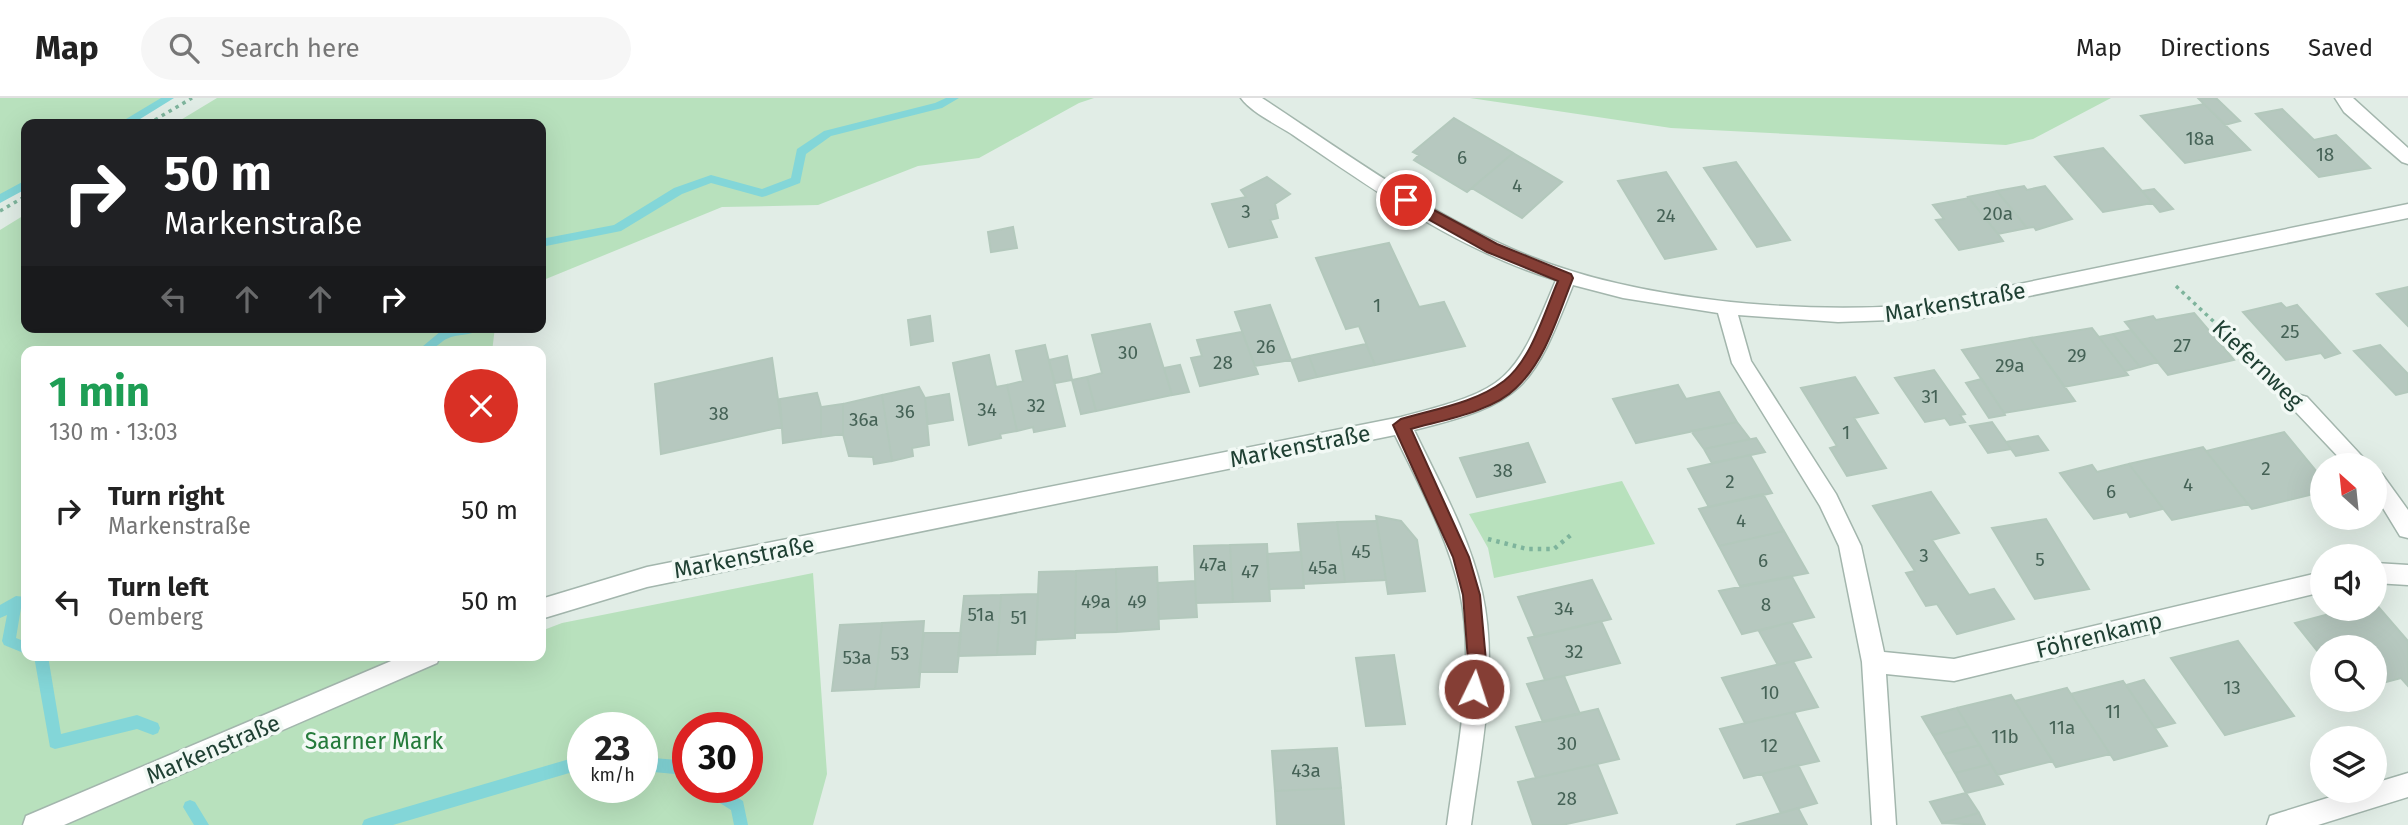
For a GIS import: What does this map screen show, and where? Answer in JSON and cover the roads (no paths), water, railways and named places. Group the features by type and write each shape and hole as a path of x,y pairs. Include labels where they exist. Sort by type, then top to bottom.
{"street":[{"path":"1250,98 1406,200 1492,248 1566,278"},
{"path":"2344,98 2350,108 2408,158"},
{"name":"Markenstraße","path":"546,607 647,577 1401,425 1475,404 1510,385 1534,354 1566,278 1642,295 1726,307 1830,316 1876,316 1917,312 2408,211"},
{"path":"1726,307 1742,363 1828,500 1850,546 1874,662 1884,825"},
{"name":"Kiefernweg","path":"2300,403 2348,453"},
{"path":"1401,425 1461,557 1471,595 1477,661 1459,825"},
{"path":"2387,495 2408,529"},
{"path":"2387,574 2408,575"},
{"name":"Föhrenkamp","path":"1874,662 1954,670 2310,585"},
{"name":"Markenstraße","path":"35,825 417,661"},
{"path":"2279,825 2408,785"}],"waterway":[{"path":"133,119 169,98"},
{"path":"546,242 617,228 678,191 711,179 762,193 796,180 801,152 828,133 938,106 954,98"},
{"path":"0,199 21,187"},
{"path":"430,346 450,333"},
{"path":"0,612 16,602"},
{"path":"16,602 21,602"},
{"path":"16,602 9,641 21,646"},
{"path":"42,661 55,742 137,722 153,728"},
{"path":"658,765 672,767"},
{"path":"369,825 567,767"},
{"path":"733,803 738,806 741,825"},
{"path":"190,807 202,825"}],"park label":[{"name":"Saarner Mark","path":"374,741"}]}
